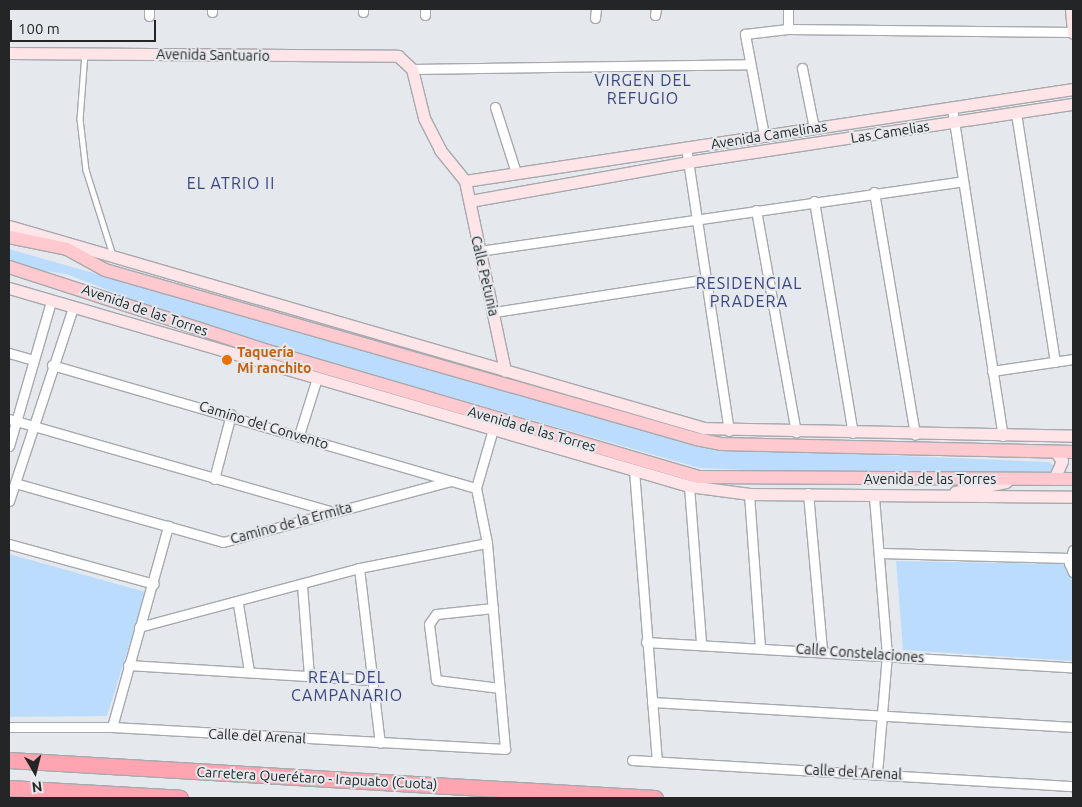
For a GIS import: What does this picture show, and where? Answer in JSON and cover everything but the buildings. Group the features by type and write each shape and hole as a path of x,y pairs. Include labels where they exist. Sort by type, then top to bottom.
{"highway":[{"name":"Carretera Querétaro - Irapuato (Cuota)","path":"9,760 655,798"},
{"path":"9,788 180,798"}],"main road":[{"name":"Avenida de las Torres","path":"9,237 66,249 105,270 696,439 720,444 1073,452"},
{"name":"Avenida de las Torres","path":"9,267 268,351 698,477 1073,479"}],"street":[{"path":"788,9 788,29"},
{"path":"764,135 745,34 788,29 1073,32 1071,9"},
{"name":"Avenida Santuario","path":"9,53 398,56 412,69"},
{"path":"465,181 440,150 424,118 412,69 750,64"},
{"path":"802,68 814,128"},
{"name":"Avenida Camelinas","path":"465,181 1073,88"},
{"name":"Las Camelias","path":"470,201 688,162 1073,104"},
{"path":"495,107 516,173"},
{"path":"952,108 1003,436"},
{"path":"1016,113 1055,362"},
{"path":"686,147 729,431"},
{"name":"Calle Petunia","path":"465,181 505,371"},
{"path":"479,251 874,192 962,181"},
{"path":"874,192 914,435"},
{"path":"814,201 853,433"},
{"path":"756,210 796,432"},
{"path":"9,226 113,254 505,371 729,431 1073,436"},
{"path":"494,312 707,279"},
{"name":"Avenida de las Torres","path":"9,288 689,486 749,494 808,493 874,497 1073,497"},
{"path":"9,446 13,420 51,300"},
{"path":"9,501 31,424 73,307"},
{"path":"9,353 33,360"},
{"path":"992,371 1073,359"},
{"name":"Camino del Convento","path":"52,365 231,414 476,488"},
{"path":"299,435 317,378"},
{"path":"214,479 231,414"},
{"path":"13,420 329,512"},
{"path":"493,429 476,488 487,543 493,608 500,688 436,680 429,624 436,614 493,608"},
{"path":"1054,479 1062,460 1055,451"},
{"path":"634,470 646,642 657,761"},
{"path":"932,497 1021,479"},
{"name":"Camino de la Ermita","path":"15,483 223,542 329,512 451,481"},
{"path":"689,486 701,644"},
{"path":"808,493 822,650"},
{"path":"749,494 760,646"},
{"path":"874,497 887,654 877,774"},
{"path":"112,728 139,627 154,584 168,526"},
{"path":"139,627 238,604 359,568 487,543"},
{"path":"9,544 154,584"},
{"path":"880,553 1071,554 1073,572"},
{"path":"359,568 380,743"},
{"path":"302,585 309,675"},
{"path":"238,604 249,671"},
{"name":"Calle Constelaciones","path":"646,642 760,646 1073,667"},
{"path":"128,665 372,680"},
{"name":"Calle del Arenal","path":"9,727 112,728 505,749 500,688"},
{"path":"652,702 1073,727"},
{"name":"Calle del Arenal","path":"632,760 1073,786"}],"lane":[{"path":"85,53 80,118 86,170 113,254"}],"shaded area":[{"path":"9,249 709,448 1049,462 1056,467 1052,472 856,475 700,468 196,324 66,274 11,266"},
{"path":"9,554 146,592 107,716 9,717"},
{"path":"896,561 1063,564 1073,578 1073,661 903,650"}],"place":[{"name":"Taquería Mi ranchito","path":"227,360"}],"district":[{"name":"VIRGEN DEL REFUGIO","path":"643,89"},
{"name":"EL ATRIO II","path":"231,183"},
{"name":"RESIDENCIAL PRADERA","path":"749,292"},
{"name":"REAL DEL CAMPANARIO","path":"347,686"}]}
